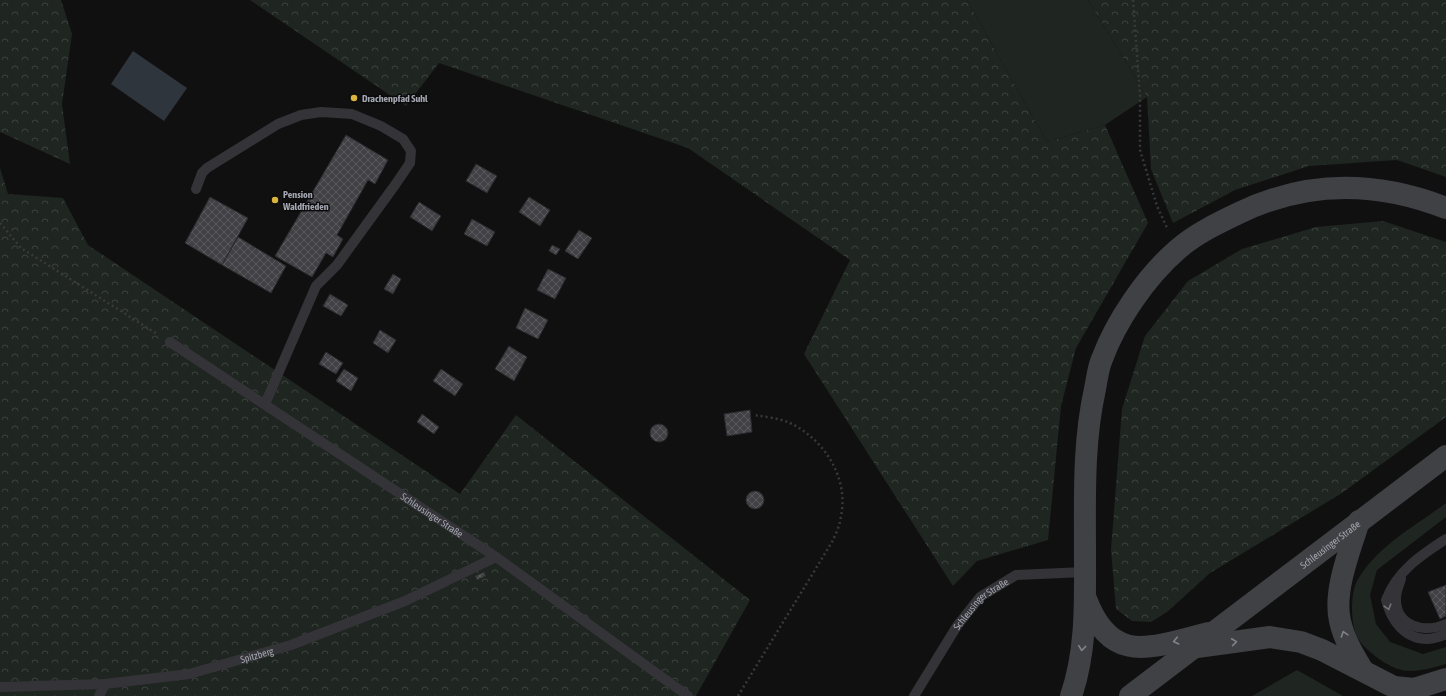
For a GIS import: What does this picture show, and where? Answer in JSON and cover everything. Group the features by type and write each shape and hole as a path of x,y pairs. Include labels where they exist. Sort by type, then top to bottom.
{"main road":[{"path":"1072,696 1082,649 1085,595 1085,472 1089,416 1101,360 1129,306 1153,275 1177,250 1211,226 1254,206 1298,191 1339,187 1374,189 1421,198 1446,208"},
{"name":"Schleusinger Straße","path":"1130,696 1196,648 1214,632 1446,456"},
{"path":"1359,521 1338,598 1340,620 1346,640 1362,669"},
{"path":"1085,595 1093,618 1106,634 1123,645 1143,648 1214,632"},
{"path":"1196,648 1270,637 1301,642 1362,669 1394,687 1414,689 1446,679"}],"lane":[{"path":"196,189 202,173 207,168 278,124 301,115 321,112 352,114 381,126 403,139 411,151 410,163 395,185 337,265 316,286 265,404"},
{"name":"Schleusinger Straße","path":"170,342 496,557 688,696"},
{"path":"1446,539 1415,560 1396,581 1386,600 1390,613 1397,625 1407,634 1420,639 1436,639 1446,634"},
{"name":"Spitzberg","path":"0,687 105,684 189,674 291,645 405,601 496,557"},
{"path":"1415,560 1401,580 1396,597 1398,609 1404,621 1414,628 1434,629 1446,624"},
{"name":"Schleusinger Straße","path":"914,696 957,626 980,597 1016,575 1085,572"},
{"path":"100,696 105,684"}],"path":[{"path":"1133,0 1140,95 1140,150 1157,206 1177,250"},
{"path":"0,223 21,248 170,342"},
{"path":"738,696 832,542 842,516 843,501 841,485 835,468 818,443 809,434 789,422 754,415"}],"green space":[{"path":"0,0 61,0 72,34 62,104 70,164 0,132"},
{"path":"250,0 967,0 1047,142 1105,125 1148,223 1076,348 1061,406 1048,540 977,561 953,586 804,354 850,260 688,148 439,63 406,106"},
{"path":"967,0 1088,0 1147,97 1105,125 1047,142"},
{"path":"1088,0 1446,0 1446,177 1397,160 1309,166 1235,190 1173,223 1151,169 1147,97"},
{"path":"0,168 8,194 63,198 88,245 460,494 516,415 750,600 696,696 0,696"},
{"path":"1383,221 1446,242 1446,417 1342,493 1210,573 1167,612 1151,622 1132,621 1116,609 1111,550 1122,409 1145,336 1188,281 1242,249 1316,227"},
{"path":"1446,503 1446,517 1377,570 1370,595 1376,624 1390,642 1423,654 1446,647 1446,664 1416,671 1398,669 1388,665 1377,657 1359,640 1354,627 1352,611 1355,587 1365,569 1385,547"},
{"path":"1297,670 1343,696 1252,696"}],"shaded area":[{"path":"133,51 187,88 164,121 111,84"}],"building":[{"path":"346,135 388,160 375,184 368,180 337,235 343,239 333,257 326,253 312,277 275,256"},
{"path":"476,164 497,176 487,193 466,181"},
{"path":"210,197 248,218 222,265 185,243"},
{"path":"529,197 550,210 540,226 519,212"},
{"path":"419,202 441,216 432,231 410,217"},
{"path":"472,219 495,232 487,246 464,234"},
{"path":"579,230 592,238 578,259 565,251"},
{"path":"238,237 286,266 271,293 222,265"},
{"path":"552,245 560,249 556,255 549,251"},
{"path":"548,269 566,278 555,299 537,290"},
{"path":"393,274 401,279 393,294 384,289"},
{"path":"330,294 348,305 341,316 323,306"},
{"path":"525,308 548,320 538,339 516,328"},
{"path":"380,330 396,340 388,353 373,343"},
{"path":"509,346 527,357 514,381 495,369"},
{"path":"326,352 343,363 336,374 319,364"},
{"path":"344,369 358,378 351,391 336,381"},
{"path":"441,369 463,384 455,396 433,381"},
{"path":"750,410 752,432 727,436 724,414"},
{"path":"422,414 439,427 434,434 417,422"},
{"path":"659,424 665,427 668,433 665,439 659,442 653,439 650,433 653,427"},
{"path":"755,491 761,494 764,500 761,506 755,509 749,506 746,500 749,494"},
{"path":"484,572 486,576 477,580 475,576"},
{"path":"1446,585 1446,616 1440,619 1428,592"}],"place":[{"name":"Drachenpfad Suhl","path":"354,98"},
{"name":"Pension Waldfrieden","path":"275,200"}]}
